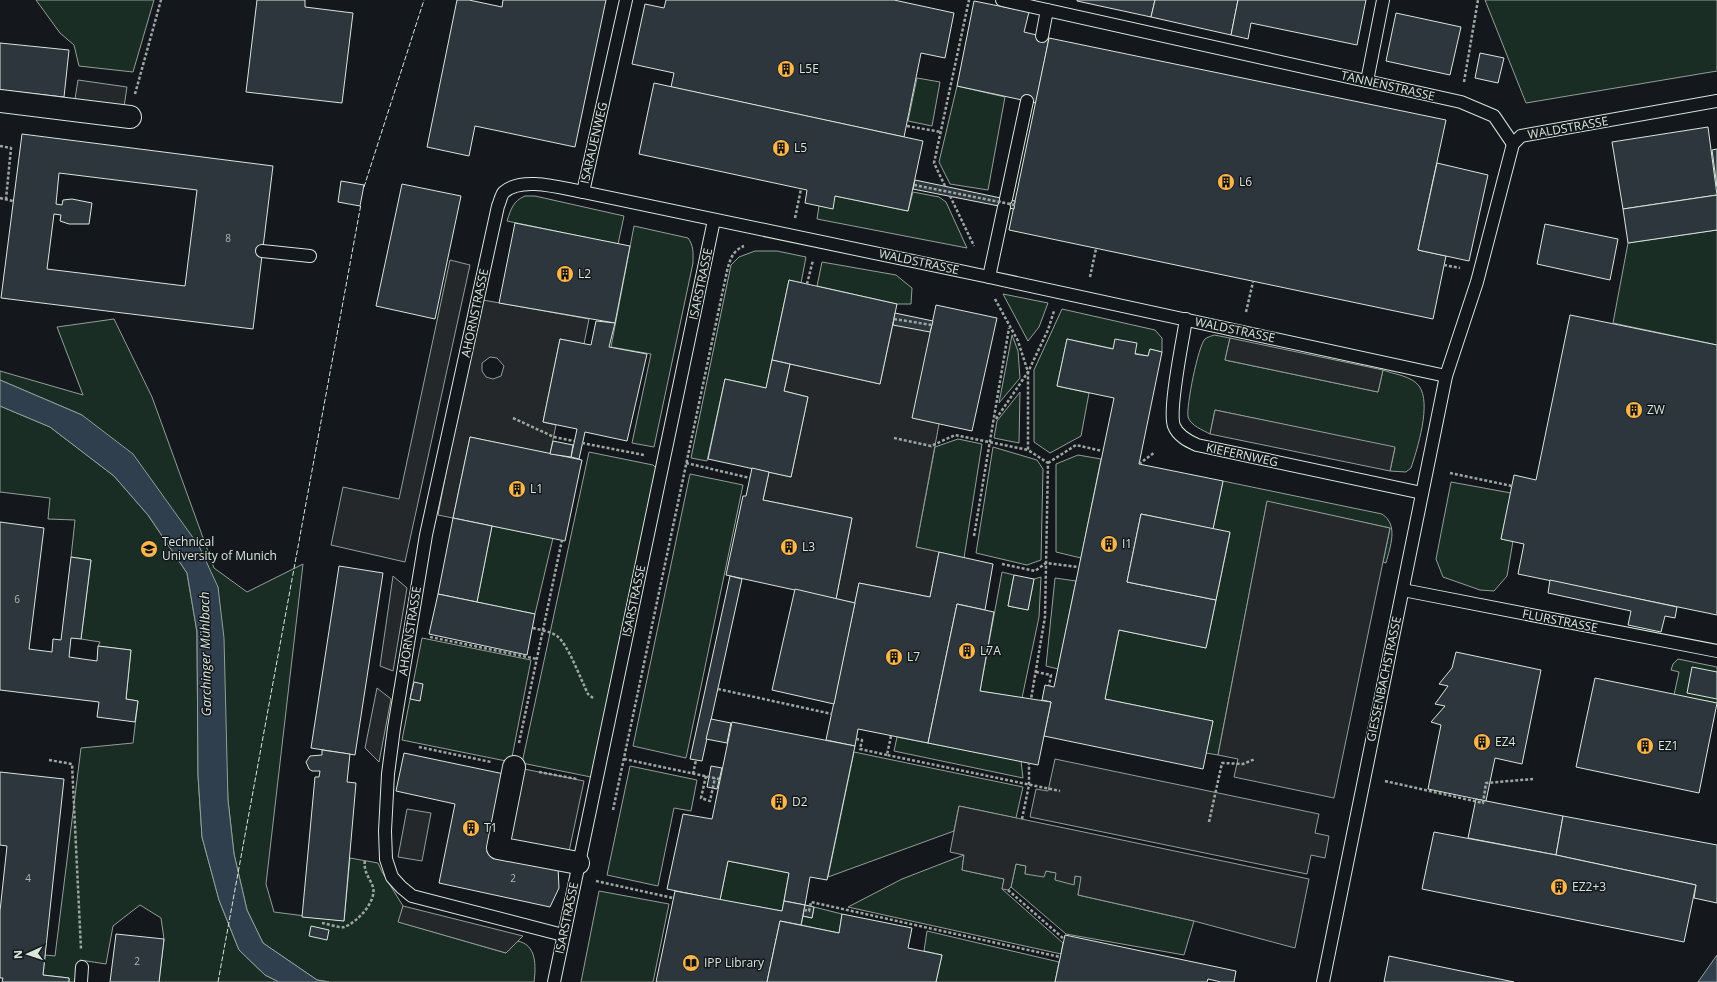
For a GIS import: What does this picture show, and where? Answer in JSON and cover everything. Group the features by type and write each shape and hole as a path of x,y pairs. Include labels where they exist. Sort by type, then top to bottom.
{"street":[{"path":"0,101 130,117"},
{"path":"514,767 498,848 578,862"}],"lane":[{"name":"ISARAUENWEG","path":"498,206 504,193 516,185 535,184 583,192 626,0"},
{"name":"TANNENSTRASSE","path":"1002,0 1461,102 1494,116 1514,144"},
{"path":"1367,81 1383,0"},
{"path":"1042,36 1047,10"},
{"name":"WALDSTRASSE","path":"583,192 1186,319 1446,376 1477,282 1514,144 1521,136 1717,100"},
{"path":"989,277 1008,204 1027,101"},
{"name":"AHORNSTRASSE","path":"498,206 426,535 388,774 385,831 386,859 392,877 412,896 563,935"},
{"name":"ISARSTRASSE","path":"554,982 714,220"},
{"path":"262,251 310,256"},
{"name":"KIEFERNWEG","path":"1186,319 1173,409 1174,426 1183,438 1197,445 1422,493"},
{"name":"GIESSENBACHSTRASSE","path":"1323,982 1446,376"},
{"name":"FLURSTRASSE","path":"1402,590 1717,651"},
{"path":"81,982 82,967"}],"path":[{"path":"130,117 137,84 161,0"},
{"path":"945,186 934,163 969,0"},
{"path":"1461,102 1478,0"},
{"path":"907,126 941,132"},
{"path":"0,146 11,148 6,199"},
{"path":"914,184 1008,204"},
{"path":"795,220 801,189"},
{"path":"950,196 974,247"},
{"path":"0,198 13,201"},
{"path":"612,812 730,258 734,252 746,245"},
{"path":"1090,278 1096,249"},
{"path":"807,284 814,255"},
{"path":"1444,265 1460,268"},
{"path":"1246,312 1253,282"},
{"path":"992,293 1018,341 1028,372 1028,450"},
{"path":"995,420 1028,372 1048,330 1055,310"},
{"path":"894,319 932,325"},
{"path":"974,536 1010,327"},
{"path":"513,418 554,437 574,442"},
{"path":"894,438 931,446 955,436 1028,450 1048,463"},
{"path":"1048,463 1076,445 1102,451"},
{"path":"1139,464 1156,452"},
{"path":"1031,699 1045,617 1048,463"},
{"path":"1450,473 1512,486"},
{"path":"514,767 562,540"},
{"path":"1002,564 1035,571 1046,563 1078,568"},
{"path":"532,628 543,630 557,636 569,653 588,694 598,702"},
{"path":"410,633 537,659"},
{"path":"1036,672 1052,675 1049,686"},
{"path":"718,689 832,714"},
{"path":"887,754 891,736"},
{"path":"856,739 862,740 860,749 1060,791"},
{"path":"624,759 719,779"},
{"path":"1209,822 1222,763 1243,764 1255,759"},
{"path":"49,760 72,764 82,967"},
{"path":"693,774 696,760"},
{"path":"1022,819 1029,784 1028,763"},
{"path":"706,776 701,798 710,801 715,778"},
{"path":"1384,781 1483,803 1486,783 1533,779"},
{"path":"595,889 598,873"},
{"path":"596,881 673,898"},
{"path":"1008,890 1064,939"},
{"path":"804,910 809,911 811,902 1060,957"}],"green space":[{"path":"36,0 154,0 133,72 79,66 74,45 60,33"},
{"path":"1485,0 1717,0 1717,71 1526,103"},
{"path":"917,78 940,82 932,126 908,121"},
{"path":"957,86 1005,97 988,190 950,184 939,162"},
{"path":"913,192 939,197 946,202 967,248 817,219 819,206 835,196 908,211"},
{"path":"525,196 535,196 624,216 618,244 507,221 511,209 515,203"},
{"path":"634,226 688,238 693,250 693,263 654,447 632,443 651,354 611,347"},
{"path":"1717,230 1717,345 1613,323 1628,243"},
{"path":"755,251 777,251 806,257 801,283 789,280 766,388 725,379 707,461 691,458 731,265 739,257"},
{"path":"822,262 896,275 912,288 911,304 897,304 817,286"},
{"path":"1003,294 1048,303 1039,327 1028,341"},
{"path":"1062,309 1155,330 1162,338 1162,352 1150,349 1148,356 1067,339 1057,386 1089,393 1081,436 1050,453 1034,442 1034,370"},
{"path":"114,319 152,397 214,568 247,592 303,564 266,884 274,912 344,921 350,858 378,863 403,906 399,922 506,953 517,941 524,943 532,951 534,957 534,982 329,982 317,980 263,943 247,910 234,854 228,800 218,587 82,415 0,380 0,371 83,395 57,327"},
{"path":"1012,335 1018,351 1020,378 999,403"},
{"path":"1214,335 1230,338 1225,360 1378,392 1383,370 1412,380 1419,386 1423,394 1424,415 1417,450 1411,468 1406,472 1390,471 1395,448 1215,410 1210,434 1192,423 1188,417 1188,411 1196,364 1205,339"},
{"path":"1020,392 1019,443 994,438 997,421"},
{"path":"0,406 50,427 114,476 148,515 187,573 197,632 198,775 202,837 219,900 239,950 265,975 279,982 159,982 164,939 161,918 140,905 113,926 106,964 80,960 77,982 69,982 69,978 43,975 45,955 55,956 81,748 133,743 138,701 126,699 131,650 98,646 100,642 81,639 91,560 71,557 75,520 48,519 50,498 0,492"},
{"path":"958,439 982,444 964,558 916,547 935,447"},
{"path":"993,447 1037,460 1043,469 1041,560 1027,565 976,553"},
{"path":"589,452 653,465 656,468 591,777 522,763"},
{"path":"1078,455 1101,459 1081,558 1056,552 1056,464"},
{"path":"690,474 743,485 686,758 633,746"},
{"path":"1223,481 1382,514 1390,524 1392,537 1386,563 1383,562 1390,528 1267,502 1218,755 1206,753 1213,721 1105,699 1119,630 1206,648 1230,533 1213,529"},
{"path":"1451,482 1511,493 1501,539 1513,541 1507,576 1494,591 1480,590 1443,577 1436,559"},
{"path":"492,526 553,538 535,614 477,602"},
{"path":"1002,572 1014,575 1008,606 1028,610 1034,579 1041,577 1039,617 1022,698 980,691"},
{"path":"1055,578 1076,581 1058,669 1046,666"},
{"path":"422,638 531,660 511,762 402,740"},
{"path":"1678,659 1717,667 1717,703 1674,695 1679,672 1671,670 1673,664"},
{"path":"897,737 1021,761 1023,778 894,751"},
{"path":"854,752 1023,787 1016,818 959,806 954,831 828,877"},
{"path":"630,766 697,780 691,811 674,808 658,886 607,875"},
{"path":"964,855 962,870 1004,879 1002,889 1063,943 1061,954 848,907 902,879"},
{"path":"728,861 789,873 782,911 720,900"},
{"path":"1016,864 1026,866 1025,874 1046,871 1057,873 1055,879 1074,884 1075,876 1082,877 1078,895 1194,921 1184,955 1066,934 1011,887"},
{"path":"599,891 669,904 653,982 581,982"},
{"path":"814,907 842,914 839,933 801,925 803,916 812,918"},
{"path":"927,931 1059,962 1055,982 936,982 942,955 924,951"}],"shaded area":[{"path":"78,80 127,87 124,107 75,99"},
{"path":"450,260 470,265 405,562 331,545 343,487 399,499"},
{"path":"483,300 589,319 584,344 560,339 543,422 556,425 550,454 470,437 453,518 438,515 454,430","holes":["490,357 497,358 504,366 501,376 493,379 486,377 482,371 482,363"]},
{"path":"894,319 932,325 939,424 916,547 939,552 930,597 859,583 855,603 836,599 852,518 763,500 769,472 791,477 808,397 784,391 790,364 880,384"},
{"path":"1230,338 1383,370 1378,392 1225,360"},
{"path":"1215,410 1395,447 1390,471 1210,434"},
{"path":"1267,501 1390,528 1334,798 1234,777 1238,759 1218,755"},
{"path":"393,576 407,588 393,671 380,666"},
{"path":"377,688 391,699 379,762 365,748"},
{"path":"1055,759 1319,814 1315,833 1329,836 1325,858 1311,855 1307,874 1030,817 1036,789 1048,791"},
{"path":"514,767 584,781 567,861 498,848"},
{"path":"959,806 1309,879 1295,948 1194,921 1078,895 1081,877 1075,876 1074,885 1055,880 1056,873 1046,871 1044,877 1025,874 1026,866 1016,864 1011,887 1008,890 1002,889 1004,879 962,870 964,855 950,852"},
{"path":"407,809 431,813 422,861 398,857"},
{"path":"403,906 523,936 506,953 398,922"}],"water":[{"name":"Garchinger Mühlbach","path":"0,380 82,415 133,454 199,546 218,587 224,638 228,800 234,854 247,910 263,943 317,980 329,982 279,982 265,975 239,950 219,900 202,837 198,775 197,632 187,573 148,515 114,476 50,427 0,406"},
{"path":"1717,955 1717,982 1698,982"}],"building":[{"path":"257,0 305,0 305,7 353,13 342,103 246,92"},
{"path":"457,0 469,0 502,7 503,0 606,0 575,147 475,126 469,156 427,147"},
{"name":"L5E","path":"666,0 894,0 954,13 945,58 921,53 904,137 671,87 674,73 632,64 645,4 664,8"},
{"path":"1077,0 1155,0 1151,17"},
{"path":"1155,0 1238,0 1231,35 1151,17"},
{"path":"1238,0 1366,0 1357,45 1251,23 1248,39 1231,35"},
{"path":"974,1 1029,12 1024,32 1049,38 1036,103 957,86"},
{"path":"1396,13 1461,27 1450,75 1386,61"},
{"name":"L6","path":"1049,38 1446,120 1418,250 1446,256 1433,319 1009,230"},
{"path":"0,43 69,50 64,97 0,90"},
{"path":"1480,53 1504,58 1498,83 1475,78"},
{"name":"L5","path":"654,83 923,141 908,211 835,196 833,209 805,203 807,190 639,154"},
{"path":"1708,127 1717,195 1623,209 1612,142"},
{"path":"22,134 273,166 253,329 1,298","holes":["59,173 197,190 185,286 47,269 54,214 61,215 60,221 69,224 89,224 92,203 72,199 63,200 62,205 56,204"]},
{"path":"1717,149 1717,187 1712,150"},
{"path":"1437,163 1488,175 1469,261 1418,250"},
{"path":"915,180 1015,201 1014,209 913,189"},
{"path":"341,181 364,185 360,206 338,202"},
{"path":"402,184 461,196 435,319 376,306"},
{"path":"1717,195 1717,230 1628,243 1623,209"},
{"name":"L2","path":"515,223 630,246 615,323 499,303"},
{"path":"1545,224 1618,239 1610,280 1537,264"},
{"path":"789,280 897,304 880,384 772,360"},
{"path":"936,305 997,318 972,431 912,418"},
{"path":"895,313 933,321 930,332 893,325"},
{"name":"ZW","path":"1570,315 1717,345 1717,615 1518,574 1524,544 1501,539 1514,475 1536,480"},
{"path":"596,321 615,323 609,347 647,354 627,441 585,432 579,459 571,457 577,429 543,422 560,339 591,345"},
{"name":"I1","path":"1067,339 1113,349 1115,339 1137,343 1135,354 1148,356 1150,349 1162,352 1139,464 1223,481 1213,529 1141,514 1127,582 1216,600 1206,648 1119,630 1105,699 1213,721 1203,769 1044,736 1051,702 1042,700 1045,685 1054,687 1114,398 1057,386"},
{"path":"772,360 790,364 784,391 808,397 791,477 708,459 725,379 766,388"},
{"name":"L1","path":"470,437 582,460 565,541 453,518"},
{"path":"553,441 573,445 571,457 550,454"},
{"name":"L3","path":"752,468 769,472 763,500 852,518 836,599 726,575 743,496 746,496"},
{"path":"1141,514 1230,532 1216,600 1127,582"},
{"path":"453,518 492,526 477,602 438,594"},
{"path":"0,522 44,528 29,649 52,652 53,639 61,640 71,557 91,560 81,639 71,638 69,657 97,661 98,646 131,650 126,699 138,701 135,722 97,717 99,702 0,690"},
{"name":"L7","path":"939,552 993,564 985,610 957,604 928,743 858,729 855,746 826,740 859,583 930,597"},
{"path":"339,566 383,573 355,755 311,748"},
{"path":"1014,575 1034,579 1028,610 1008,606"},
{"path":"730,576 742,579 702,761 690,759"},
{"path":"1550,580 1677,607 1675,618 1665,616 1661,632 1628,625 1631,611 1548,593"},
{"path":"795,589 855,603 834,704 772,690"},
{"path":"438,594 535,614 527,655 429,634"},
{"name":"L7A","path":"957,604 994,612 980,691 1051,702 1038,765 928,743"},
{"name":"EZ4","path":"1456,652 1541,670 1522,764 1495,758 1486,801 1428,789 1441,725 1431,722 1445,706 1435,704 1448,686 1439,684 1452,668"},
{"path":"1692,667 1717,672 1717,699 1687,693"},
{"name":"EZ1","path":"1595,678 1717,703 1699,793 1576,767"},
{"path":"414,682 423,684 420,701 410,699"},
{"path":"711,719 731,723 727,743 706,739"},
{"name":"D2","path":"732,722 855,746 827,880 810,877 805,905 784,901 789,873 728,861 720,900 667,889 683,814 712,819"},
{"path":"322,750 350,754 347,782 356,783 344,921 302,917 315,777 319,777 320,771 312,771 309,769 306,762 310,756 322,755"},
{"name":"T1","path":"404,753 504,774 487,852 558,867 559,888 550,907 439,883 455,804 396,791"},
{"path":"711,766 722,768 717,789 707,787"},
{"path":"0,772 64,779 43,975 69,978 69,982 2,982 3,978 0,978 0,911 7,846 0,845"},
{"path":"1476,799 1563,816 1556,855 1468,838"},
{"path":"1563,816 1717,845 1717,903 1694,898 1696,885 1556,855"},
{"name":"EZ2+3","path":"1434,832 1556,855 1696,885 1684,942 1422,889"},
{"path":"675,891 782,911 784,901 805,905 801,925 780,921 767,982 656,982"},
{"path":"805,905 814,907 812,918 803,916"},
{"path":"842,914 912,928 908,948 942,955 936,982 767,982 780,921 839,933"},
{"path":"311,926 329,930 327,940 309,936"},
{"path":"116,934 164,939 159,982 110,982"},
{"path":"1065,935 1236,971 1234,982 1221,982 1208,979 1207,982 1055,982"},
{"path":"1389,956 1514,982 1384,982"}],"fence":[{"path":"364,187 424,0"},
{"path":"218,982 361,204"}],"place":[{"name":"L5E","path":"786,69"},
{"name":"L5","path":"781,148"},
{"name":"L6","path":"1226,182"},
{"name":"L2","path":"565,274"},
{"name":"ZW","path":"1634,410"},
{"name":"L1","path":"517,489"},
{"name":"I1","path":"1109,544"},
{"name":"L3","path":"789,547"},
{"name":"Technical University of Munich","path":"149,549"},
{"name":"L7A","path":"967,651"},
{"name":"L7","path":"894,657"},
{"name":"EZ4","path":"1482,742"},
{"name":"EZ1","path":"1645,746"},
{"name":"D2","path":"779,802"},
{"name":"T1","path":"471,828"},
{"name":"EZ2+3","path":"1559,887"},
{"name":"IPP Library","path":"691,963"}]}
